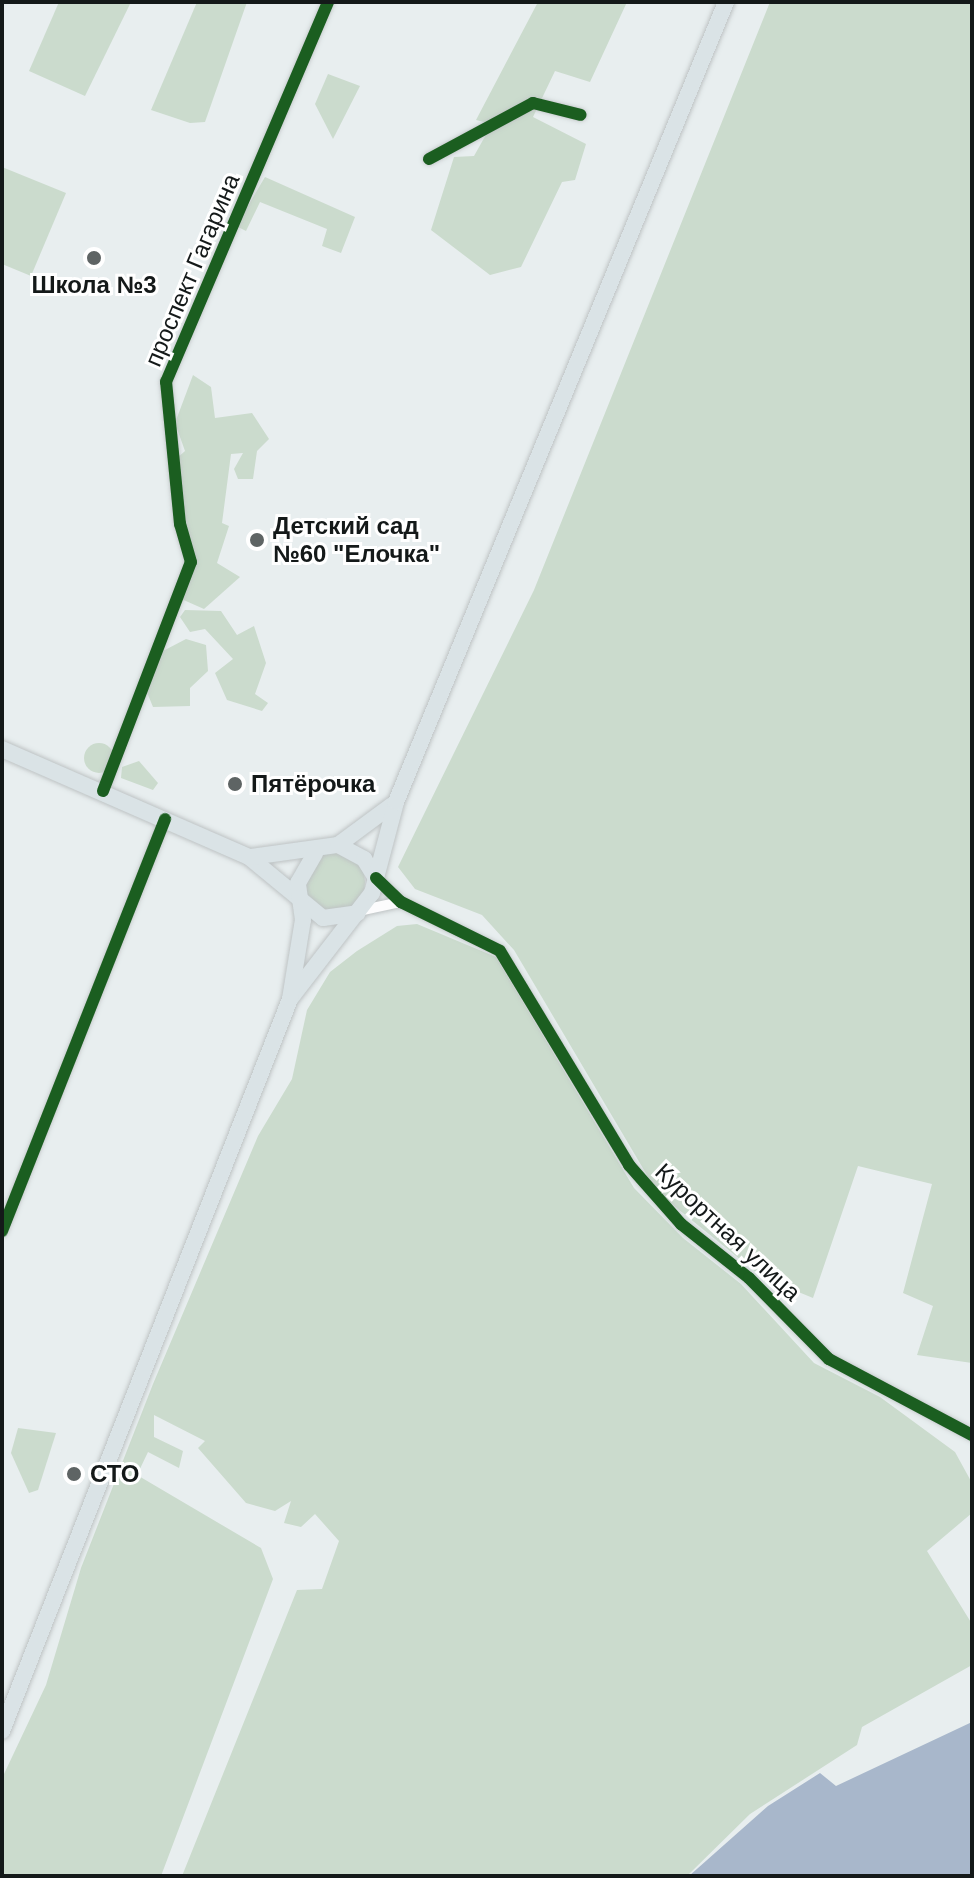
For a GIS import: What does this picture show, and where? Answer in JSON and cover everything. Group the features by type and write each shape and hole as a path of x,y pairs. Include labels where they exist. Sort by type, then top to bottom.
{"main road":[{"path":"2,1731 290,999 325,946 363,910 376,878 396,802 726,2"},
{"path":"2,749 249,857 301,905 330,920 363,910"},
{"path":"249,857 315,853 338,845 396,802"},
{"path":"338,845 364,859 376,878"},
{"path":"290,999 301,905 298,883 315,853"}],"street":[{"name":"проспект Гагарина","path":"103,791 191,562 180,524 166,382 328,2"},
{"path":"429,159 533,103 581,115"},
{"path":"2,1231 165,819"},
{"name":"Курортная улица","path":"376,878 401,902 487,939 511,964 629,1165 681,1224 749,1278 829,1359 972,1435"},
{"path":"363,910 401,902"}],"green space":[{"path":"59,2 131,2 85,96 29,71"},
{"path":"197,2 247,2 205,122 190,123 151,110"},
{"path":"538,2 627,2 590,82 555,71 533,117 586,144 575,180 562,182 521,267 490,275 431,230 454,157 474,156 492,124 476,120"},
{"path":"770,2 972,2 972,1363 917,1355 933,1306 903,1293 932,1184 858,1166 813,1298 762,1277 657,1192 514,950 482,915 415,889 398,867 534,590"},
{"path":"328,74 360,86 333,139 315,104"},
{"path":"2,167 66,193 31,276 2,264"},
{"path":"265,177 355,217 341,253 322,246 327,229 260,202 246,231 236,226"},
{"path":"193,375 211,387 215,418 252,413 269,439 257,451 253,479 238,479 234,469 243,453 231,454 222,523 229,526 217,563 240,577 204,609 179,598 193,562 182,524 176,459 185,451 175,423"},
{"path":"185,610 221,611 237,635 254,626 266,663 255,694 268,703 262,711 227,700 215,673 233,659 205,629 190,632 180,617"},
{"path":"186,639 206,645 208,671 190,688 190,706 153,707 146,690 163,651"},
{"path":"99,743 110,747 114,758 110,769 99,773 88,769 84,758 88,747"},
{"path":"139,761 158,783 153,790 121,778 122,767"},
{"path":"335,852 347,854 356,861 363,870 363,894 356,903 347,910 335,912 323,910 314,903 307,894 305,882 307,870 314,861 323,854"},
{"path":"417,924 496,957 634,1188 683,1238 741,1284 814,1363 880,1397 955,1452 972,1483 972,1513 927,1551 972,1624 972,1665 862,1727 857,1745 750,1814 687,1876 182,1876 297,1590 322,1589 339,1541 315,1514 301,1527 284,1523 291,1501 275,1511 246,1503 198,1448 205,1441 154,1415 154,1437 183,1451 179,1468 148,1452 137,1475 261,1548 273,1579 161,1876 2,1876 4,1774 46,1685 81,1568 153,1384 258,1136 292,1079 307,1010 330,972 397,926"},
{"path":"18,1428 56,1433 38,1490 29,1493 11,1453"}],"water":[{"path":"972,1722 972,1876 689,1876 768,1806 820,1773 836,1786"}],"cycle path":[{"path":"103,791 191,562 180,524 166,382 328,2"},
{"path":"429,159 533,103 581,115"},
{"path":"2,1231 165,819"},
{"path":"376,878 401,902 500,951 629,1165 681,1224 749,1278 829,1359 972,1435"}],"place":[{"name":"Школа №3","path":"94,258"},
{"name":"Детский сад №60 \"Елочка\"","path":"257,540"},
{"name":"Пятёрочка","path":"235,784"},
{"name":"СТО","path":"74,1474"}]}
